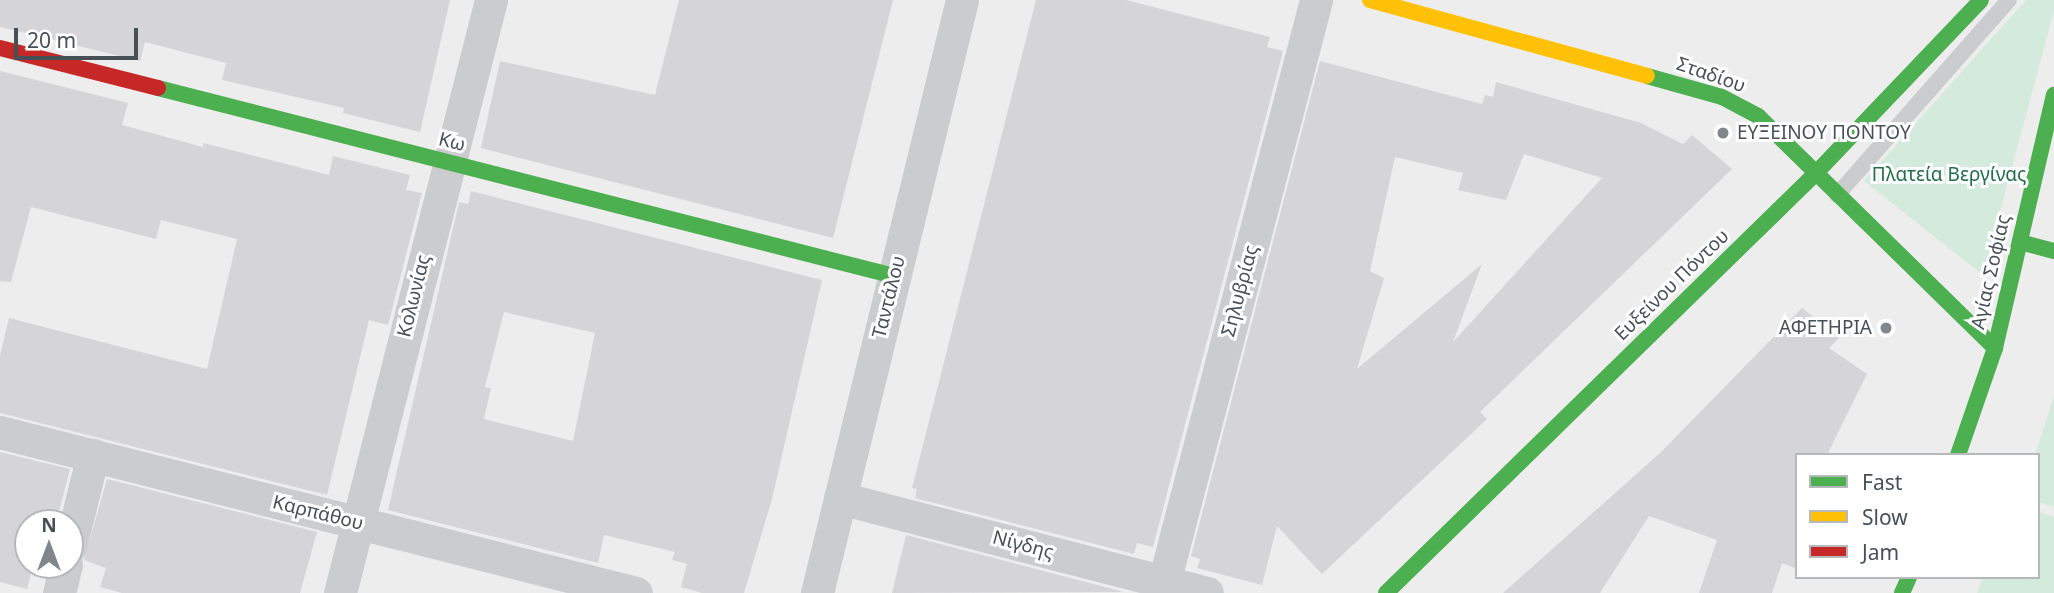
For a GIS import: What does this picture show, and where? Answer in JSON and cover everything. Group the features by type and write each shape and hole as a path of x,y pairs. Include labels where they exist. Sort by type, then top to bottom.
{"street":[{"name":"Κολωνίας","path":"340,593 491,0"},
{"name":"Ταντάλου","path":"817,593 962,0"},
{"name":"Σηλυβρίας","path":"1164,582 1316,0"},
{"name":"Σταδίου","path":"1370,0 1722,97 1758,116 1995,348"},
{"name":"Ευξείνου Πόντου","path":"1386,593 1815,174 1981,0"},
{"name":"Κω","path":"0,48 894,276"},
{"name":"Αγίας Σοφίας","path":"1959,453 1995,348 2054,94"},
{"path":"2020,242 2054,251"},
{"name":"Καρπάθου","path":"0,432 636,593"},
{"path":"80,509 93,455"},
{"name":"Νίγδης","path":"840,498 1207,593"}],"lane":[{"path":"1837,195 2008,0"}],"green space":[{"name":"Πλατεία Βεργίνας","path":"2026,0 2054,0 2054,11 1983,275 1864,181"},
{"path":"2054,396 2054,507 2040,503 2040,453 2036,453"},
{"path":"2040,512 2054,517 2054,593 1977,593 1982,579 2040,579"}],"building":[{"path":"0,0 450,0 420,132 343,113 344,108 222,80 226,63 145,42 140,61 0,27"},
{"path":"679,0 893,0 833,238 481,148 500,61 655,95"},
{"path":"1036,0 1126,0 1270,37 1267,47 1283,51 1153,547 1137,543 1134,554 915,498 917,489 912,488"},
{"path":"1320,61 1482,104 1485,95 1493,97 1496,82 1641,123 1683,144 1692,135 1732,169 1480,412 1487,419 1322,574 1277,526 1262,585 1197,568 1200,559 1191,556","holes":["1524,154 1602,178 1453,342 1482,264 1357,369 1384,278 1370,271 1395,157 1463,173 1458,190 1506,200"]},
{"path":"0,71 128,103 122,125 203,147 204,143 329,175 333,156 410,175 406,190 422,193 388,325 369,320 327,495 0,413 0,356 9,318 207,369 237,239 161,220 156,239 31,207 11,282 0,281"},
{"path":"471,191 822,280 772,499 744,593 702,593 681,587 687,564 672,560 675,552 604,535 598,563 388,510 459,202 468,204","holes":["504,312 595,333 573,441 484,419 491,388 485,387"]},
{"path":"1802,308 1839,338 1829,348 1867,374 1828,453 1795,453 1795,568 1782,563 1772,593 1699,593 1717,540 1649,516 1600,593 1503,593 1660,453"},
{"path":"0,452 70,469 60,509 14,509 14,579 30,579 27,589 0,582"},
{"path":"107,479 317,532 300,593 122,593 100,587 106,568 84,560"},
{"path":"906,535 1124,592 892,593"}],"traffic: fast":[{"path":"1386,593 1815,174 1981,0"},
{"path":"1647,76 1722,97 1758,116 1995,348"},
{"path":"158,88 894,276"},
{"path":"1959,453 1995,348 2054,95"},
{"path":"2020,242 2054,251"},
{"path":"1902,593 1908,579"}],"traffic: slow":[{"path":"1370,0 1647,76"}],"traffic: jam":[{"path":"0,48 158,88"}],"place":[{"name":"ΕΥΞΕΙΝΟΥ ΠΟΝΤΟΥ","path":"1723,133"},
{"name":"ΑΦΕΤΗΡΙΑ","path":"1886,328"}]}
